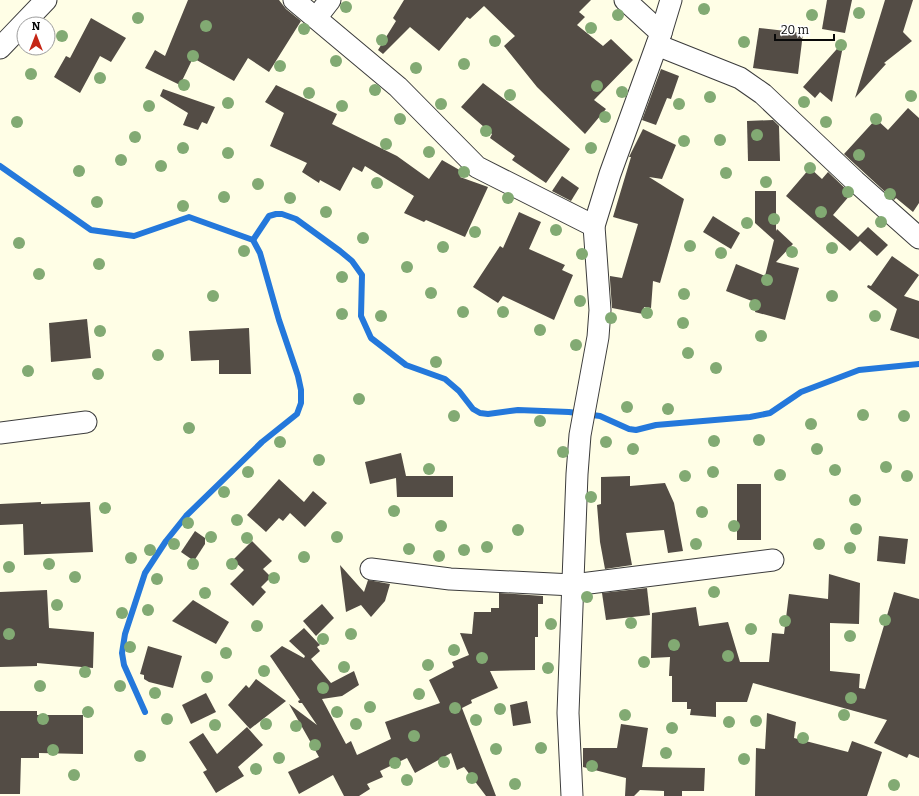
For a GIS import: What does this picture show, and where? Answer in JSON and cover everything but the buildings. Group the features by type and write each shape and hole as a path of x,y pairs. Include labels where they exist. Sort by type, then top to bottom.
{"street":[{"path":"0,48 46,0"},
{"path":"294,0 398,87 477,166 594,226"},
{"path":"316,18 330,0"},
{"path":"625,0 659,39 740,78 763,94 855,181 919,238"},
{"path":"572,796 568,713 577,474 580,435 598,337 600,310 594,226 610,174 659,39 671,0"},
{"path":"0,433 86,422"},
{"path":"371,568 450,579 573,585 773,560"}],"waterway":[{"path":"0,166 91,230 134,236 189,217 253,240 260,253 279,320 298,376 301,390 301,403 297,414 262,442 186,516 166,541 145,573 125,634 122,653 124,665 145,712"},
{"path":"253,240 269,216 282,214 296,219 340,251 352,261 362,275 361,316 371,338 406,365 445,379 459,391 473,409 480,413 488,414 518,410 569,412 600,416 629,429 636,430 656,425 750,417 770,413 801,392 859,370 919,364"}]}
